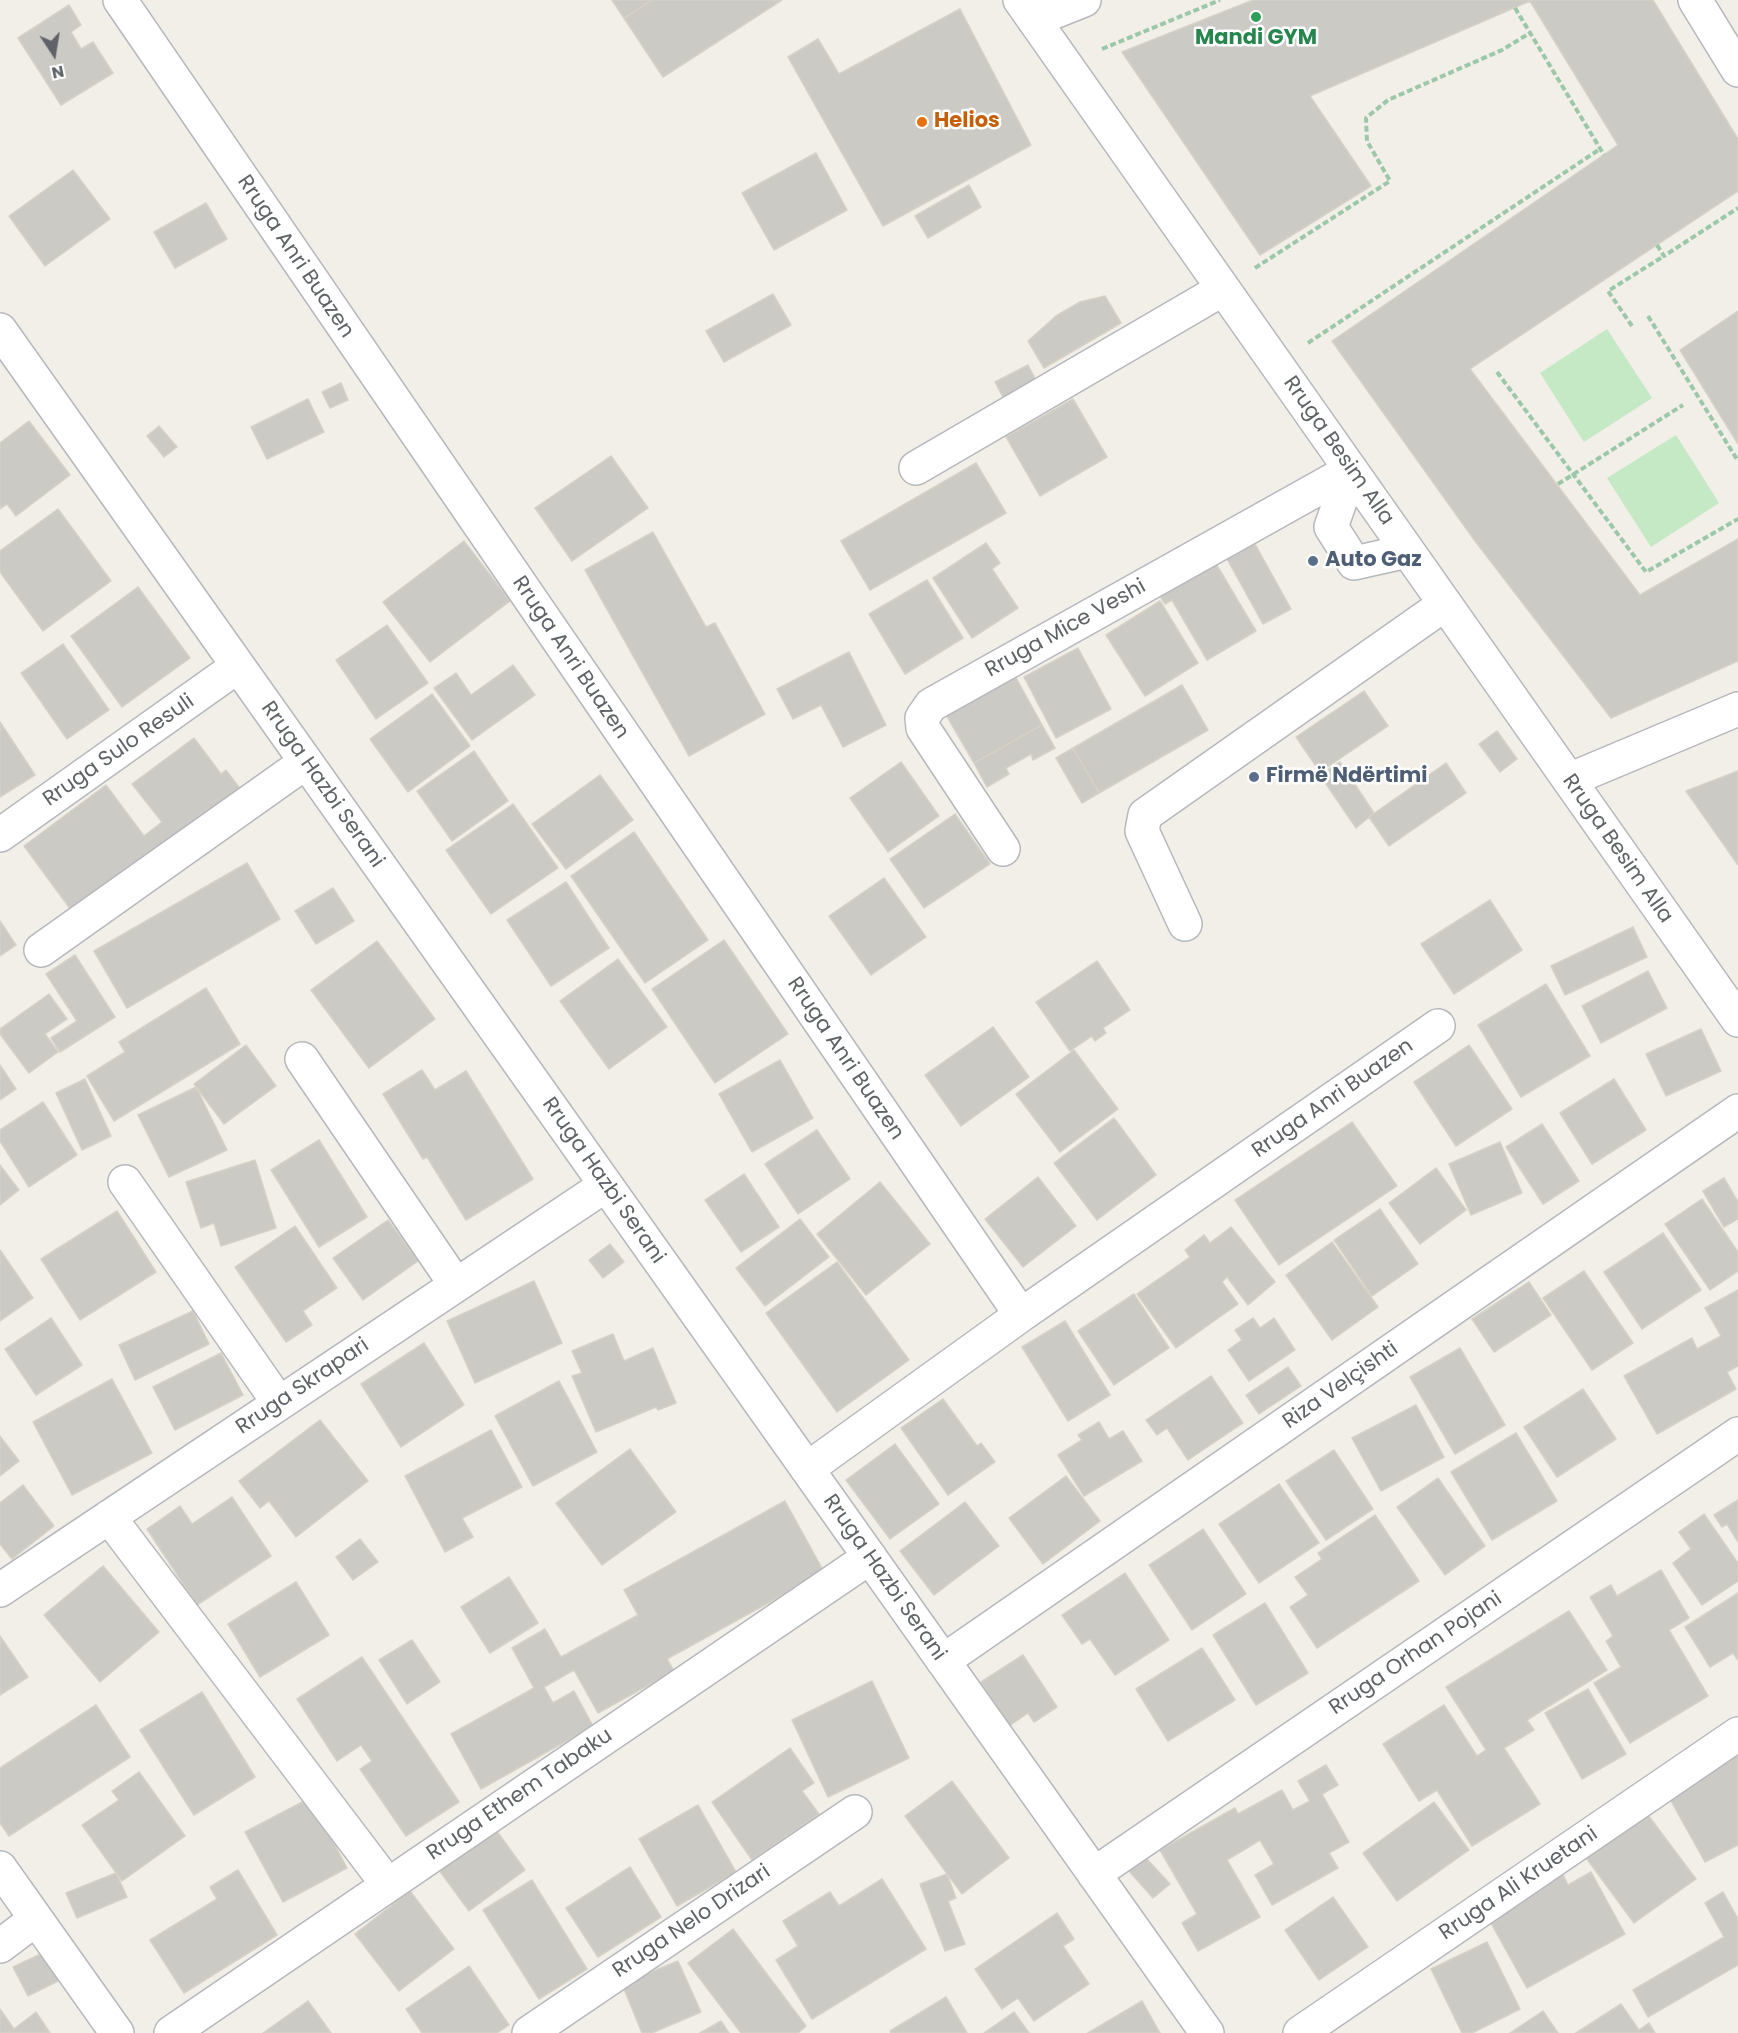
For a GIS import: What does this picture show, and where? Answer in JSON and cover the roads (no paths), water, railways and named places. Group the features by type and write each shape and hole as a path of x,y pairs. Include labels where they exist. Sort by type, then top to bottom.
{"street":[{"name":"Rruga Anri Buazen","path":"120,0 1021,1316"},
{"path":"1027,10 1084,0"},
{"path":"1695,0 1738,70"},
{"name":"Rruga Besim Alla","path":"1027,10 1738,1019"},
{"path":"916,468 1223,289"},
{"name":"Rruga Hazbi Serani","path":"1,332 1207,2033"},
{"path":"1351,470 1330,527 1354,563 1408,551"},
{"name":"Rruga Mice Veshi","path":"1003,849 922,728 922,718 931,705 1351,470"},
{"path":"1185,924 1142,831 1145,815 1445,604"},
{"name":"Rruga Sulo Resuli","path":"0,835 238,666"},
{"path":"1569,780 1738,709"},
{"path":"41,950 306,762"},
{"name":"Rruga Anri Buazen","path":"807,1470 1021,1316 1438,1026"},
{"path":"302,1059 456,1285"},
{"name":"Riza Velçishti","path":"943,1661 1738,1111"},
{"path":"124,1182 279,1403"},
{"name":"Rruga Skrapari","path":"0,1590 606,1185"},
{"name":"Rruga Orhan Pojani","path":"1094,1874 1738,1434"},
{"path":"109,1517 388,1885"},
{"name":"Rruga Ethem Tabaku","path":"171,2033 870,1557"},
{"name":"Rruga Ali Kruetani","path":"1300,2033 1738,1734"},
{"name":"Rruga Nelo Drizari","path":"529,2033 855,1812"},
{"path":"0,1868 117,2033"},
{"path":"0,1946 36,1919"}],"place":[{"name":"Mandi GYM","path":"1256,17"},
{"name":"Helios","path":"922,122"},
{"name":"Auto Gaz","path":"1313,561"},
{"name":"Firmë Ndërtimi","path":"1254,777"}]}
